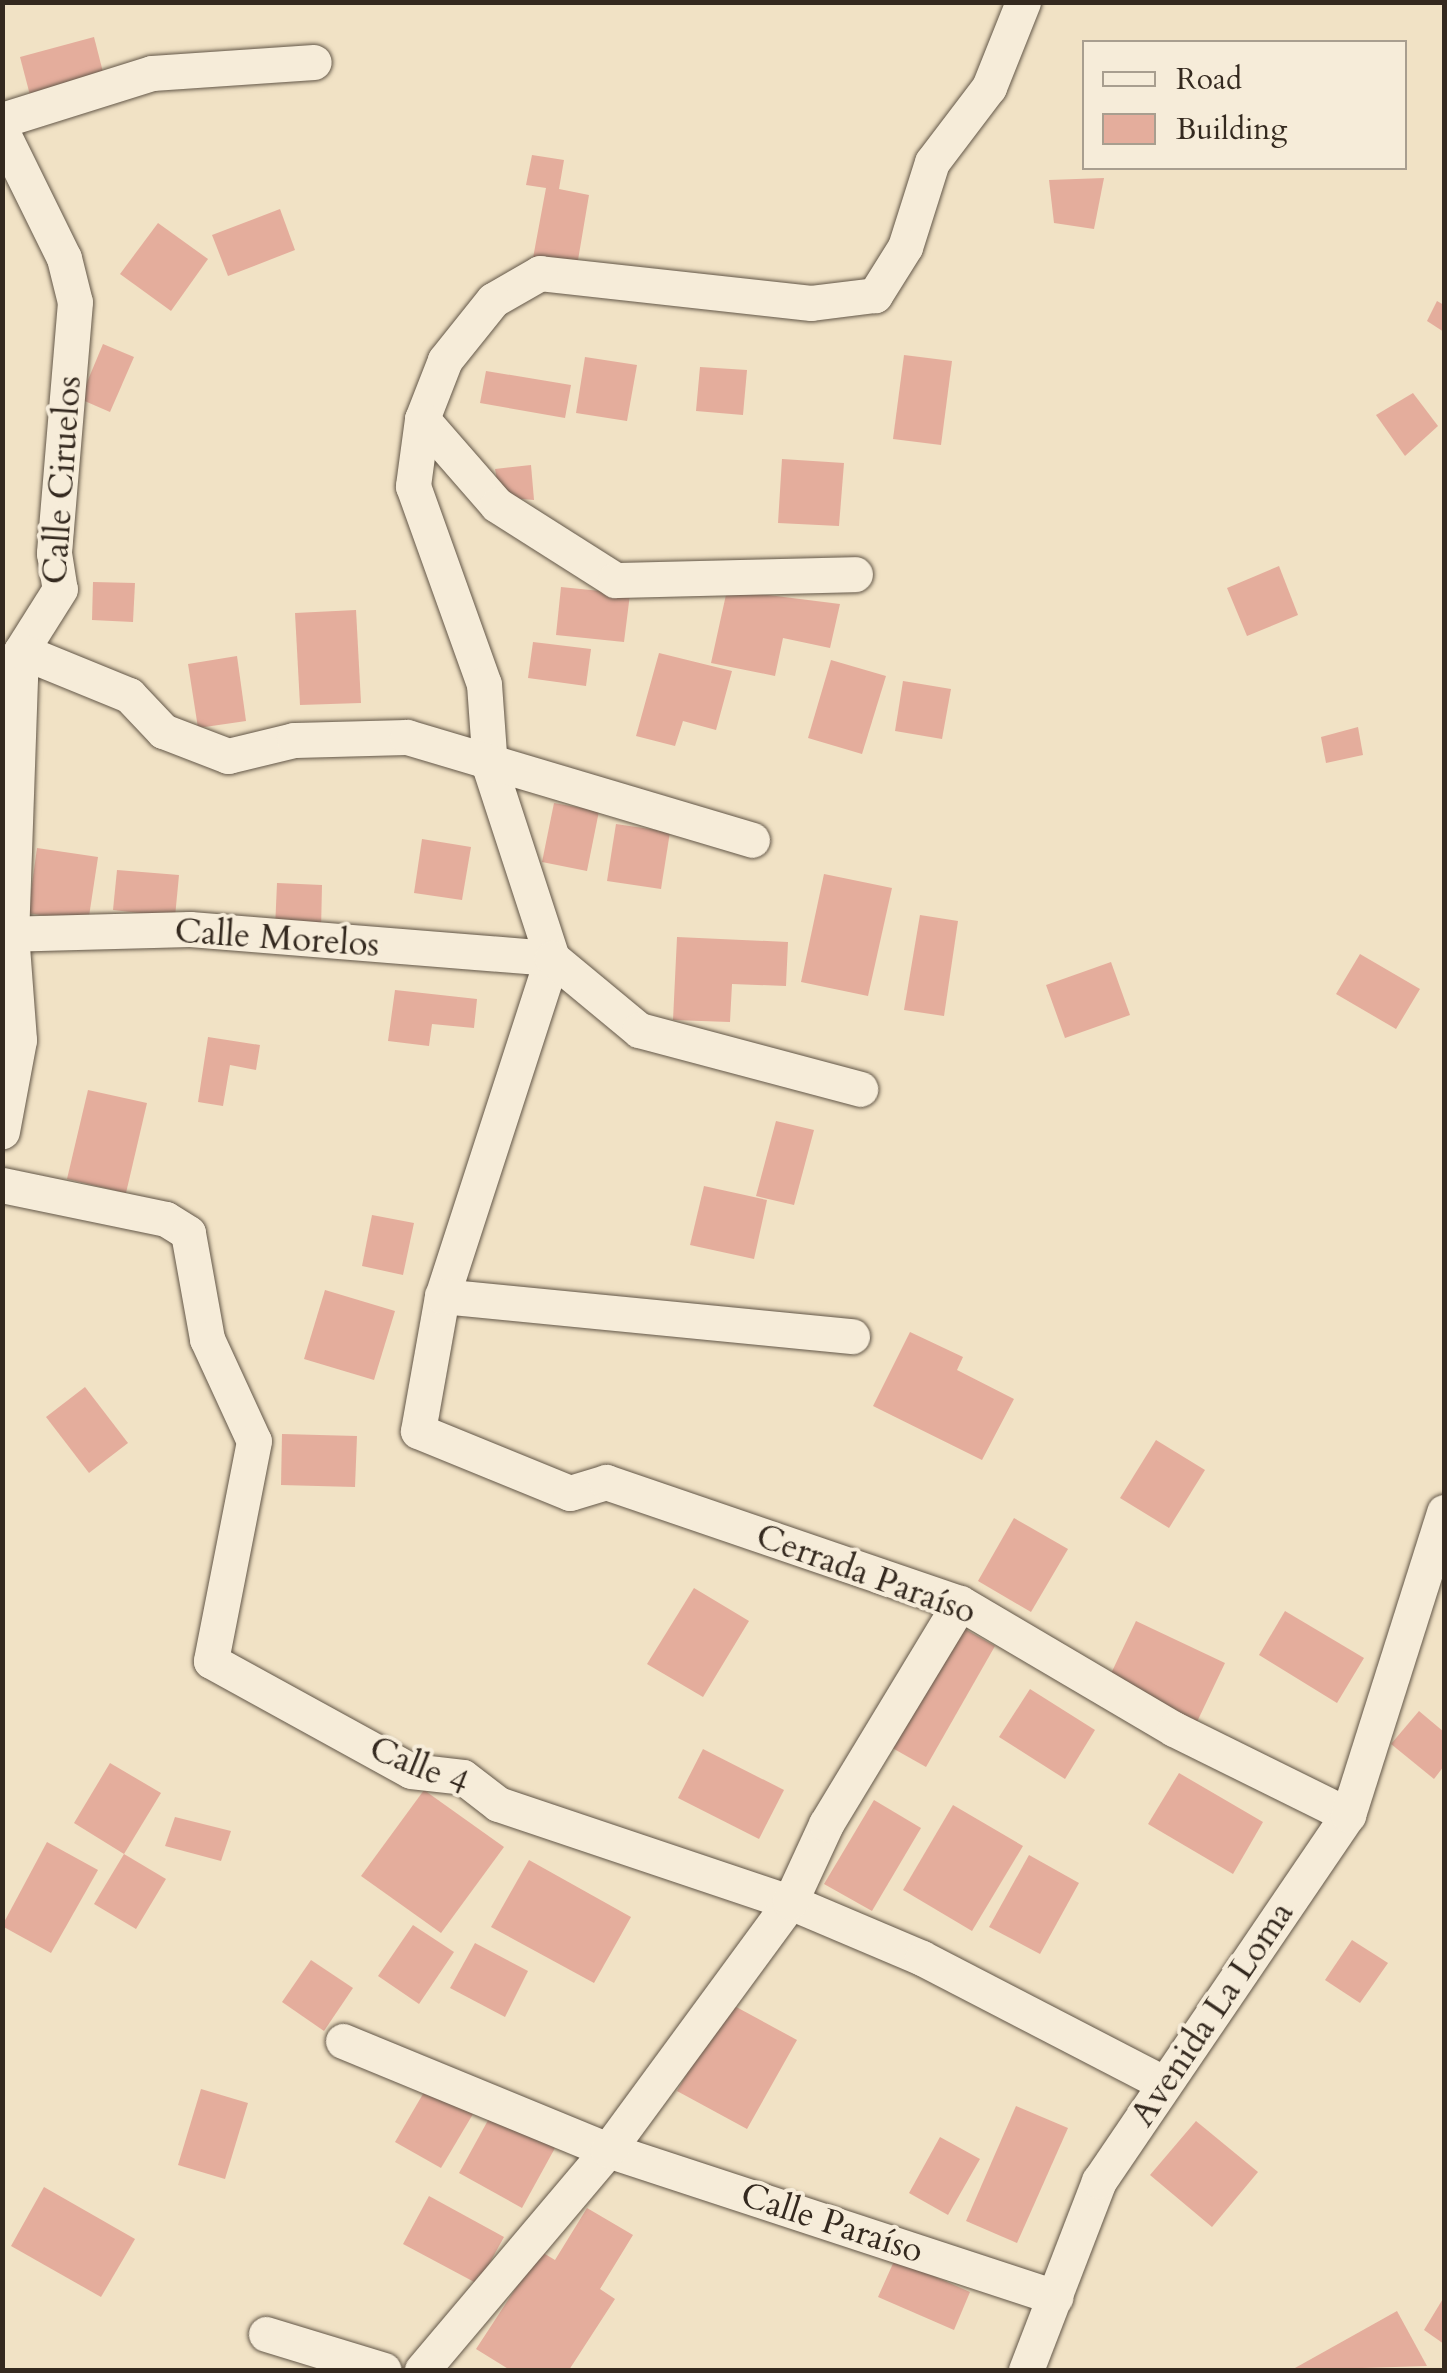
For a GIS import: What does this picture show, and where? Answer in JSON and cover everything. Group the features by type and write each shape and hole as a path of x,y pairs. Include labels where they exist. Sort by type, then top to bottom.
{"street":[{"path":"860,1089 639,1030 552,958 490,768 484,684 412,486 422,419 445,360 481,315 540,273 811,304 875,296 905,247 932,162 989,87 1023,2"},
{"path":"2,120 152,72 314,62"},
{"name":"Calle Ciruelos","path":"2,132 64,258 75,302 54,553 60,589 21,651 6,934 19,1040 2,1132"},
{"path":"422,419 497,505 615,580 854,574"},
{"path":"21,651 128,695 163,731 228,756 294,740 407,737 490,768 752,840"},
{"name":"Calle Morelos","path":"6,934 190,929 552,958"},
{"path":"552,958 442,1296 852,1336"},
{"name":"Calle 4","path":"2,1186 166,1219 188,1233 207,1339 254,1441 211,1661 411,1771 464,1777 498,1804 790,1902 922,1958 1162,2084"},
{"name":"Cerrada Paraíso","path":"442,1296 418,1430 570,1494 606,1482 960,1602 1174,1729 1348,1815"},
{"name":"Avenida La Loma","path":"1026,2370 1099,2181 1348,1815 1444,1512"},
{"path":"422,2370 608,2150 790,1902 826,1824 960,1602"},
{"path":"343,2041 608,2150"},
{"name":"Calle Paraíso","path":"608,2150 1055,2297"},
{"path":"266,2334 384,2370"}],"building":[{"path":"94,37 105,80 31,99 20,57"},
{"path":"532,155 564,160 559,189 589,195 577,266 533,258 546,188 526,185"},
{"path":"1104,178 1094,229 1054,223 1049,180"},
{"path":"280,209 295,250 228,276 212,235"},
{"path":"158,223 208,259 171,311 120,274"},
{"path":"1437,301 1444,305 1444,332 1427,321"},
{"path":"103,344 134,357 110,412 80,399"},
{"path":"904,355 952,361 941,445 893,439"},
{"path":"585,357 637,365 627,421 576,413"},
{"path":"700,367 747,370 743,415 696,411"},
{"path":"486,371 571,385 565,418 480,403"},
{"path":"1413,393 1438,426 1405,456 1376,415"},
{"path":"782,459 844,463 839,526 778,523"},
{"path":"531,465 534,500 500,497 495,469"},
{"path":"1279,566 1298,615 1247,636 1227,588"},
{"path":"93,582 135,583 133,622 92,620"},
{"path":"561,587 630,594 624,642 556,635"},
{"path":"727,590 840,604 830,648 783,638 775,676 711,663"},
{"path":"356,610 361,703 300,705 295,613"},
{"path":"533,642 591,649 586,686 528,678"},
{"path":"659,653 732,671 716,730 683,721 675,746 636,736"},
{"path":"237,656 246,721 198,728 188,664"},
{"path":"831,660 886,676 862,754 808,738"},
{"path":"903,681 951,689 942,739 895,731"},
{"path":"1358,727 1363,755 1326,763 1321,737"},
{"path":"554,803 599,811 587,871 542,862"},
{"path":"616,824 670,832 661,889 607,881"},
{"path":"422,839 471,847 462,900 414,893"},
{"path":"37,848 98,857 88,923 28,913"},
{"path":"117,870 179,875 175,917 113,910"},
{"path":"824,874 892,888 868,996 801,982"},
{"path":"277,883 322,885 321,931 275,929"},
{"path":"920,915 958,921 944,1016 904,1010"},
{"path":"677,937 788,942 786,986 732,984 730,1022 673,1020"},
{"path":"1360,954 1420,989 1396,1029 1336,994"},
{"path":"1111,962 1130,1015 1065,1038 1046,985"},
{"path":"395,990 477,999 474,1028 432,1024 429,1046 388,1041"},
{"path":"208,1037 260,1045 256,1070 230,1065 223,1106 198,1102"},
{"path":"88,1090 147,1103 126,1193 67,1179"},
{"path":"776,1121 814,1130 794,1205 756,1196"},
{"path":"704,1186 767,1200 754,1259 690,1245"},
{"path":"372,1215 414,1223 403,1275 362,1266"},
{"path":"325,1290 395,1311 374,1380 304,1359"},
{"path":"910,1332 963,1357 957,1370 1014,1399 982,1460 873,1406"},
{"path":"85,1387 128,1443 89,1473 46,1417"},
{"path":"282,1434 357,1436 355,1487 281,1485"},
{"path":"1156,1440 1205,1470 1169,1528 1120,1498"},
{"path":"1014,1518 1068,1549 1031,1612 978,1581"},
{"path":"694,1588 749,1621 703,1697 647,1664"},
{"path":"1285,1611 1364,1658 1337,1703 1259,1655"},
{"path":"1136,1621 1225,1663 1195,1726 1106,1684"},
{"path":"956,1624 995,1646 926,1767 887,1745"},
{"path":"1030,1689 1095,1730 1065,1779 999,1737"},
{"path":"1419,1711 1444,1732 1444,1766 1434,1779 1391,1744"},
{"path":"703,1749 784,1790 759,1839 678,1798"},
{"path":"110,1763 161,1793 124,1854 74,1823"},
{"path":"1179,1773 1263,1822 1233,1874 1148,1824"},
{"path":"424,1790 504,1847 441,1933 361,1876"},
{"path":"874,1800 921,1828 872,1911 824,1884"},
{"path":"953,1805 1023,1846 972,1931 903,1890"},
{"path":"175,1817 231,1831 221,1861 165,1846"},
{"path":"47,1842 98,1870 51,1953 2,1926"},
{"path":"124,1854 166,1879 136,1929 94,1904"},
{"path":"1029,1855 1079,1883 1040,1954 989,1927"},
{"path":"529,1860 631,1917 594,1983 491,1927"},
{"path":"413,1925 454,1952 419,2004 378,1976"},
{"path":"1352,1940 1388,1963 1360,2003 1325,1980"},
{"path":"475,1943 528,1971 505,2017 450,1988"},
{"path":"311,1960 353,1988 324,2031 282,2002"},
{"path":"727,2002 797,2040 747,2129 677,2091"},
{"path":"427,2087 473,2114 441,2168 395,2142"},
{"path":"201,2089 248,2103 225,2179 178,2165"},
{"path":"1016,2106 1068,2128 1017,2243 966,2221"},
{"path":"492,2113 555,2148 522,2208 459,2173"},
{"path":"1196,2121 1258,2172 1212,2227 1150,2175"},
{"path":"940,2137 980,2159 948,2215 909,2193"},
{"path":"44,2187 135,2239 101,2297 11,2246"},
{"path":"429,2196 504,2237 478,2284 403,2244"},
{"path":"587,2208 633,2235 600,2289 615,2299 569,2370 510,2370 476,2349 540,2251 555,2260"},
{"path":"895,2259 970,2292 954,2330 878,2297"},
{"path":"1444,2297 1444,2344 1424,2330"},
{"path":"1397,2311 1427,2366 1295,2368"}]}
